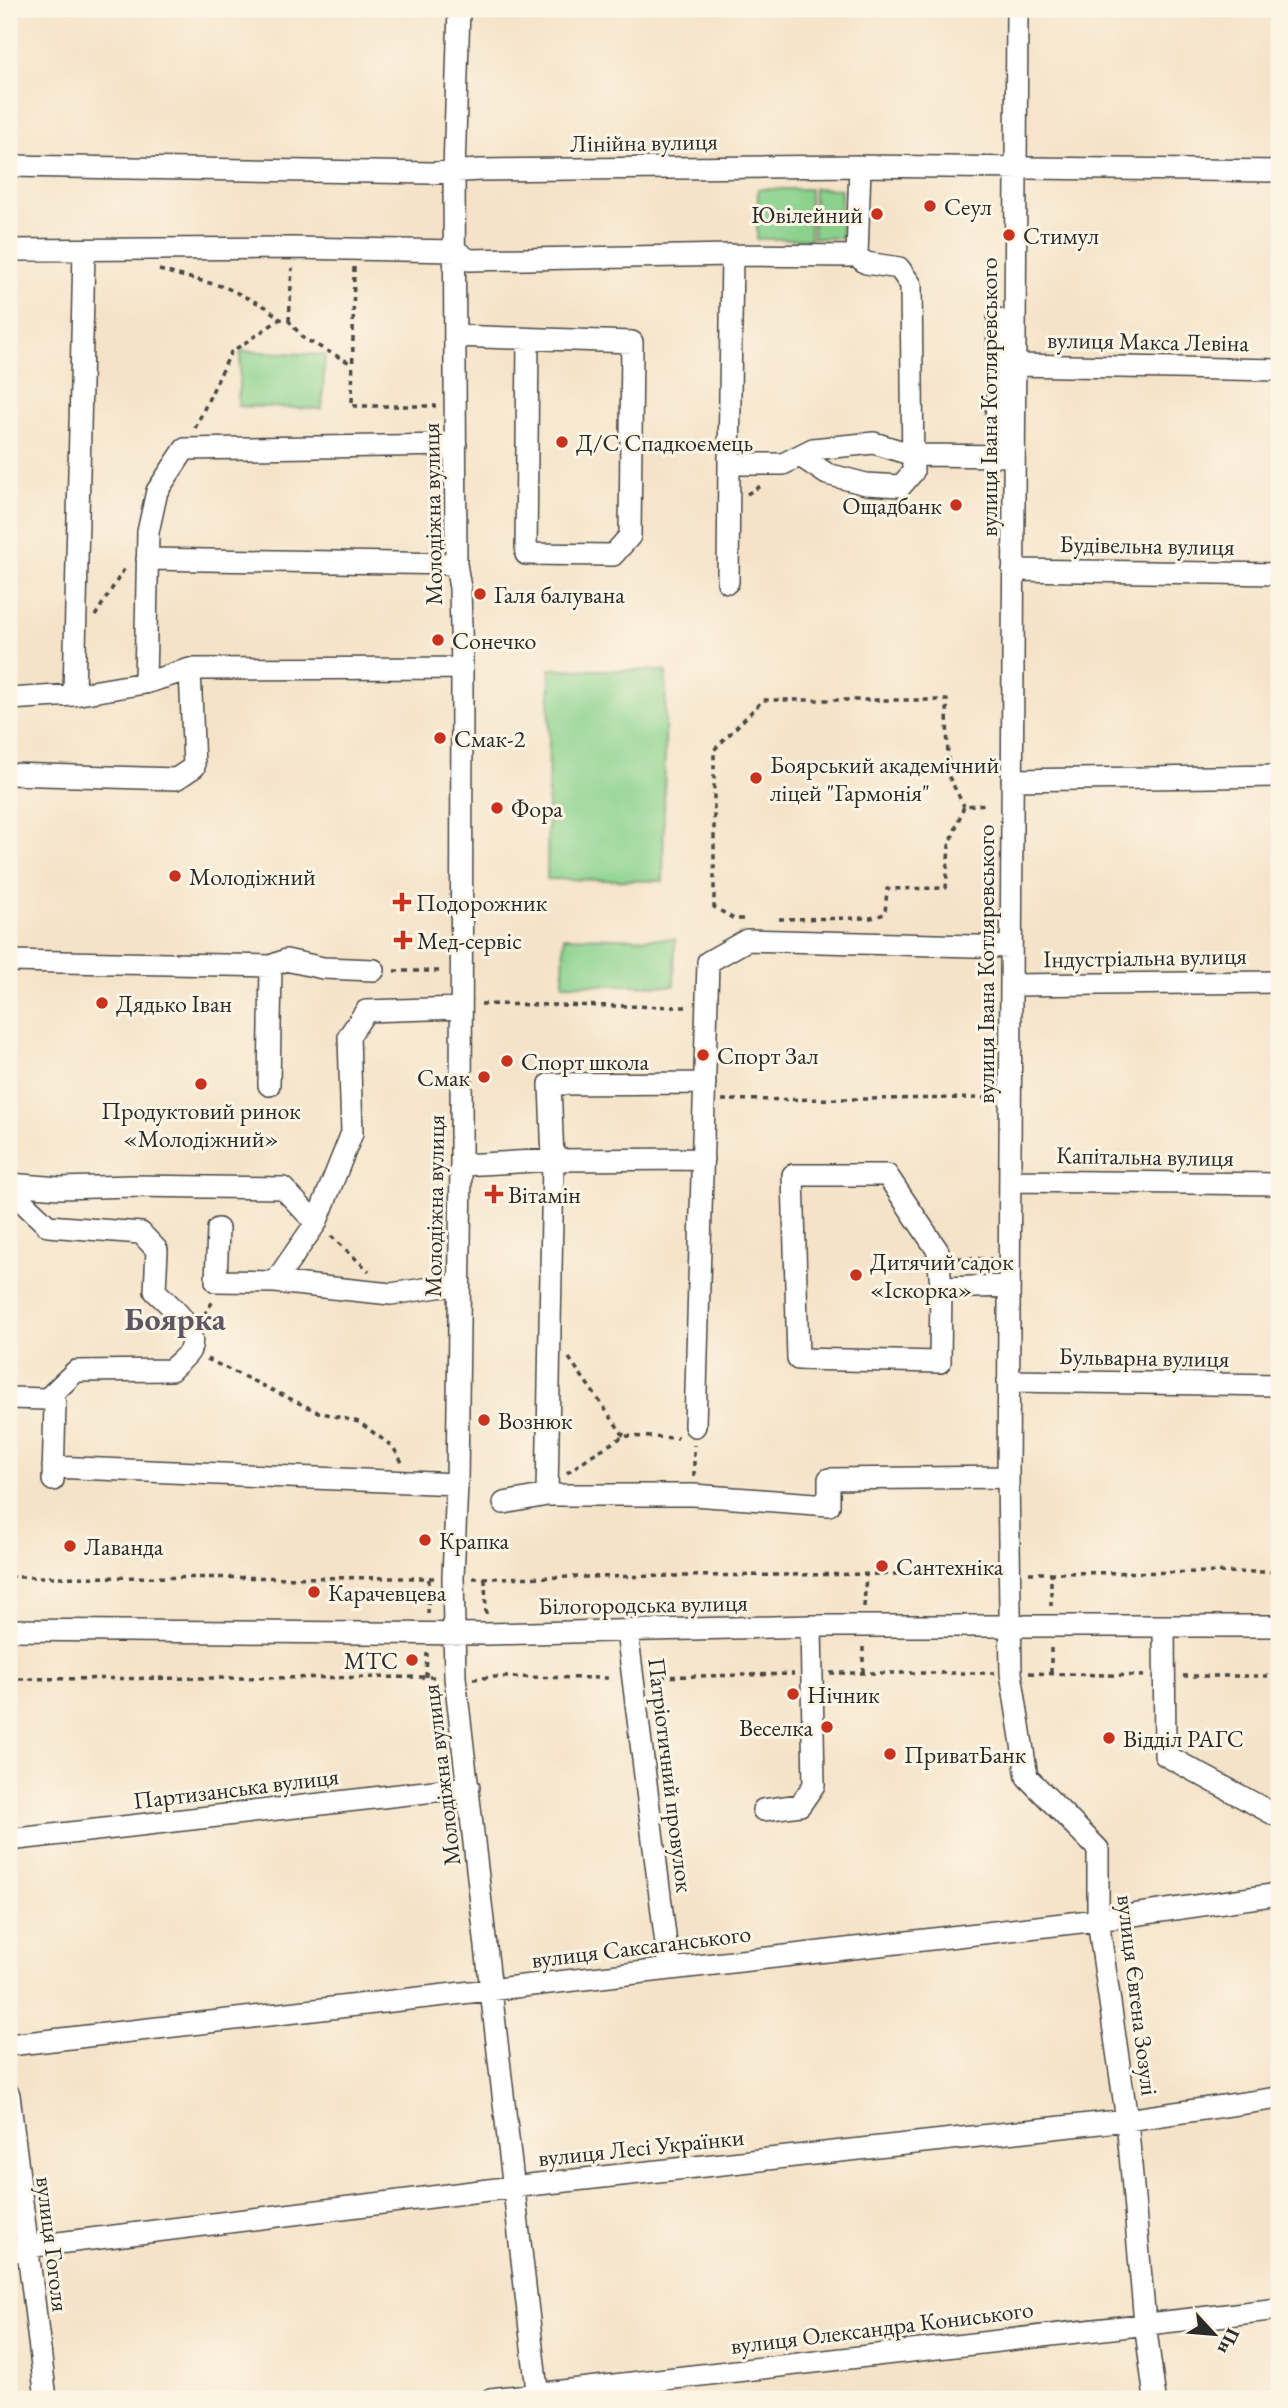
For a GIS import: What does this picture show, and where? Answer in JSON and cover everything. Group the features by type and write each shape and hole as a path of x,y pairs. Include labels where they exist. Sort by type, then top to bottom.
{"street":[{"name":"Молодіжна вулиця","path":"459,9 454,171 456,564 460,588 469,1006 461,1165 457,1484 453,1577 455,1677 538,2396"},
{"name":"вулиця Івана Котляревського","path":"1009,1626 1013,570 1005,456 1015,365 1017,9"},
{"name":"Лінійна вулиця","path":"9,166 432,173 860,166 1279,171"},
{"path":"857,256 860,166"},
{"path":"9,250 293,248 456,251 469,260 732,255 857,256 866,263 899,268 911,285 913,472 901,486 866,484 827,474 791,460"},
{"path":"74,695 84,250"},
{"path":"727,582 732,255"},
{"path":"730,464 791,460 813,449 874,443 913,455 1005,456 998,319"},
{"path":"455,336 632,342 630,536 614,555 526,554 528,339"},
{"name":"вулиця Макса Левіна","path":"1015,365 1279,370"},
{"path":"145,682 148,531 157,491 185,449 456,445"},
{"path":"147,559 456,564"},
{"name":"Будівельна вулиця","path":"1013,570 1279,574"},
{"path":"9,699 74,695 145,682 190,669 462,668"},
{"path":"9,774 176,779 194,767 190,669"},
{"path":"1012,780 1279,776"},
{"path":"695,1432 708,962 747,940 1011,947"},
{"path":"9,961 271,966 286,960 323,968 374,970"},
{"path":"269,1085 271,966"},
{"name":"Індустріальна вулиця","path":"1011,985 1279,982"},
{"path":"275,1282 316,1223 352,1133 349,1036 366,1011 469,1006"},
{"path":"547,1491 553,1160 550,1084 705,1092"},
{"path":"461,1165 553,1160 703,1159"},
{"path":"793,1175 887,1175 938,1251 941,1288 940,1362 798,1359 793,1175"},
{"name":"Капітальна вулиця","path":"1010,1181 1279,1184"},
{"path":"9,1187 283,1188 316,1223"},
{"path":"9,1187 48,1226 141,1233 157,1250 155,1291 180,1316 191,1342 171,1370 76,1371 47,1399"},
{"path":"218,1229 216,1281 275,1282 391,1294 444,1286 459,1287"},
{"path":"941,1288 1009,1286"},
{"name":"Бульварна вулиця","path":"1008,1381 1279,1385"},
{"path":"9,1398 47,1399 55,1404 53,1474 457,1484"},
{"path":"504,1503 547,1491 693,1495 829,1504 829,1479 1008,1477"},
{"path":"763,1810 800,1805 814,1785 811,1626"},
{"name":"Білогородська вулиця","path":"9,1630 455,1634 811,1626 1279,1626"},
{"name":"вулиця Євгена Зозулі","path":"1009,1626 1011,1673 1027,1777 1098,1849 1098,1920 1128,2120 1145,2322 1155,2399"},
{"path":"1164,1626 1165,1755 1279,1817"},
{"name":"Патріотичний провулок","path":"627,1631 669,1968"},
{"name":"Партизанська вулиця","path":"9,1840 469,1787"},
{"name":"вулиця Саксаганського","path":"9,2045 1098,1920 1279,1894"},
{"name":"вулиця Гоголя","path":"9,2095 18,2250 46,2399"},
{"name":"вулиця Лесі Українки","path":"18,2250 513,2187 1128,2120 1279,2098"},
{"name":"вулиця Олександра Кониського","path":"491,2399 538,2396 1145,2322 1279,2309"}],"path":[{"path":"289,321 293,248"},
{"path":"354,249 352,406 456,405"},
{"path":"158,270 225,287 266,307 281,319 289,321 303,338 352,364"},
{"path":"185,449 231,352 281,319"},
{"path":"729,517 739,499 791,460"},
{"path":"75,650 148,531"},
{"path":"747,919 734,919 714,908 715,750 763,700 947,700 948,775 964,806 949,846 946,888 887,889 885,914 871,918 775,919"},
{"path":"964,806 988,804"},
{"path":"374,970 446,971"},
{"path":"469,1006 707,1007"},
{"path":"705,1092 1010,1098"},
{"path":"316,1223 355,1256 391,1294"},
{"path":"939,1258 995,1259"},
{"path":"226,1281 191,1342 318,1412 359,1422 393,1447 414,1482"},
{"path":"549,1328 624,1436"},
{"path":"547,1491 592,1455 624,1436 695,1432 693,1495"},
{"path":"9,1577 485,1579 1279,1572"}],"green space":[{"path":"814,188 841,189 841,238 813,238"},
{"path":"758,189 810,189 810,239 757,239"},
{"path":"241,351 325,355 322,409 238,406"},
{"path":"550,669 666,671 663,881 547,879"},
{"path":"564,937 675,939 674,986 563,984"}],"place":[{"name":"Сеул","path":"930,206"},
{"name":"Ювілейний","path":"877,214"},
{"name":"Стимул","path":"1009,235"},
{"name":"Д/С Спадкоємець","path":"562,442"},
{"name":"Ощадбанк","path":"956,505"},
{"name":"Галя балувана","path":"480,594"},
{"name":"Сонечко","path":"438,640"},
{"name":"Смак-2","path":"440,738"},
{"name":"Боярський академічний ліцей \"Гармонія\"","path":"756,778"},
{"name":"Фора","path":"497,808"},
{"name":"Молодіжний","path":"175,876"},
{"name":"Подорожник","path":"402,902"},
{"name":"Мед-сервіс","path":"403,940"},
{"name":"Дядько Іван","path":"102,1003"},
{"name":"Спорт Зал","path":"703,1055"},
{"name":"Спорт школа","path":"507,1061"},
{"name":"Смак","path":"484,1077"},
{"name":"Продуктовий ринок «Молодіжний»","path":"201,1084"},
{"name":"Вітамін","path":"494,1194"},
{"name":"Дитячий садок «Іскорка»","path":"856,1275"},
{"name":"Вознюк","path":"484,1420"},
{"name":"Крапка","path":"425,1540"},
{"name":"Лаванда","path":"70,1546"},
{"name":"Сантехніка","path":"882,1566"},
{"name":"Карачевцева","path":"314,1592"},
{"name":"МТС","path":"412,1660"},
{"name":"Нічник","path":"793,1694"},
{"name":"Веселка","path":"827,1727"},
{"name":"Відділ РАГС","path":"1109,1738"},
{"name":"ПриватБанк","path":"890,1754"}],"district":[{"name":"Боярка","path":"175,1319"}]}
